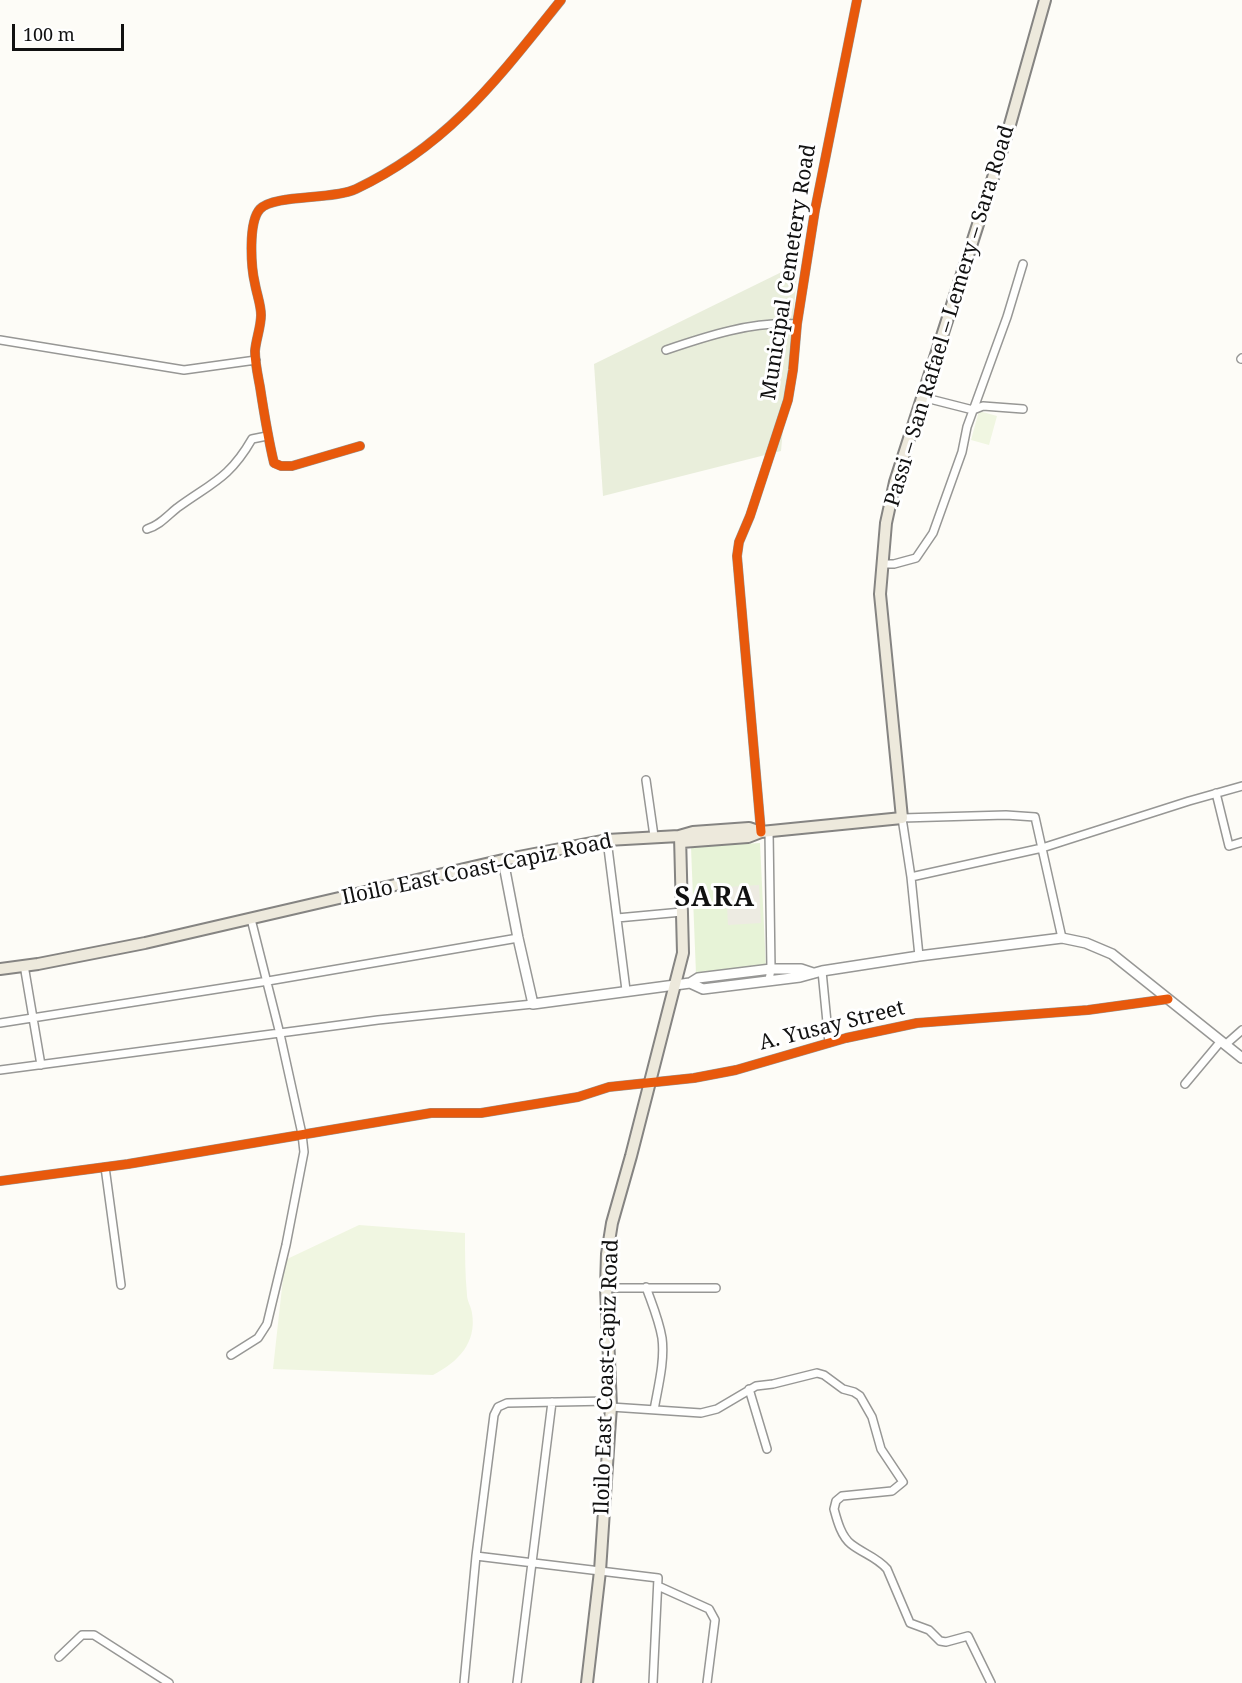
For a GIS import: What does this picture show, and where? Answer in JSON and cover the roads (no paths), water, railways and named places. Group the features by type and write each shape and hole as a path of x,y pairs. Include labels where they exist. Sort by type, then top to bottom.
{"main road":[{"name":"Passi – San Rafael – Lemery – Sara Road","path":"902,818 880,594 886,523 895,482 1009,128 1045,0"},
{"path":"680,839 693,832 749,828 765,831 902,818"},
{"name":"Iloilo East Coast-Capiz Road","path":"0,969 145,943 503,860 607,840 654,836 680,839 683,952 612,1223 607,1254 610,1404 600,1571 587,1683"}],"street":[{"path":"360,447 292,466 281,466 274,463 267,436 255,352 261,316 254,283 252,236 254,218 261,207 273,202 337,195 355,190 418,153 471,108 486,92 561,0"},
{"name":"Municipal Cemetery Road","path":"769,980 771,969 765,831 737,555 739,542 750,516 788,400 815,210 857,0"},
{"path":"882,564 894,564 916,558 933,533 1023,264"},
{"path":"666,350 728,331 783,323 797,324"},
{"path":"0,340 184,370 256,360"},
{"path":"922,397 973,410 983,406 1023,409"},
{"path":"147,529 157,526 177,508 230,471 252,440 267,436"},
{"path":"646,780 654,836"},
{"path":"911,877 1042,848 1242,786"},
{"path":"1216,793 1229,846 1242,842"},
{"path":"919,956 902,818 1031,815 1037,820 1062,938"},
{"path":"607,840 626,990"},
{"path":"503,860 533,1004"},
{"path":"617,918 682,912"},
{"path":"231,1354 258,1338 267,1324 286,1245 304,1152 268,981 251,920"},
{"path":"0,1023 268,981 518,938"},
{"path":"690,983 702,989 800,977 817,972 919,956 1062,938 1086,942 1112,954 1242,1058"},
{"path":"24,965 41,1065"},
{"path":"0,1070 378,1020 533,1004 690,983 698,978 771,969 801,969 817,972"},
{"path":"817,972 829,1043"},
{"name":"A. Yusay Street","path":"0,1181 105,1167 431,1113 481,1113 578,1097 609,1087 694,1078 736,1070 829,1043 917,1023 1088,1010 1168,999"},
{"path":"1185,1084 1223,1043 1242,1030"},
{"path":"105,1167 122,1285"},
{"path":"646,1287 659,1321 662,1340 662,1362 654,1410"},
{"path":"606,1288 716,1288"},
{"path":"464,1683 476,1556 494,1415 498,1407 507,1403 552,1402 610,1404 701,1413 717,1409 749,1389 817,1373 824,1375 843,1389 860,1396 872,1417 881,1449 903,1482 892,1491 838,1498 834,1509 844,1535 849,1543 882,1563 887,1569 910,1623 929,1630 940,1641 946,1642 968,1636 991,1683"},
{"path":"749,1389 767,1449"},
{"path":"517,1683 552,1402"},
{"path":"476,1556 658,1578 653,1683"},
{"path":"658,1586 709,1609 713,1614 715,1620 707,1683"},
{"path":"59,1657 82,1635 94,1635 169,1683"}],"district":[{"name":"SARA","path":"715,898"}]}
